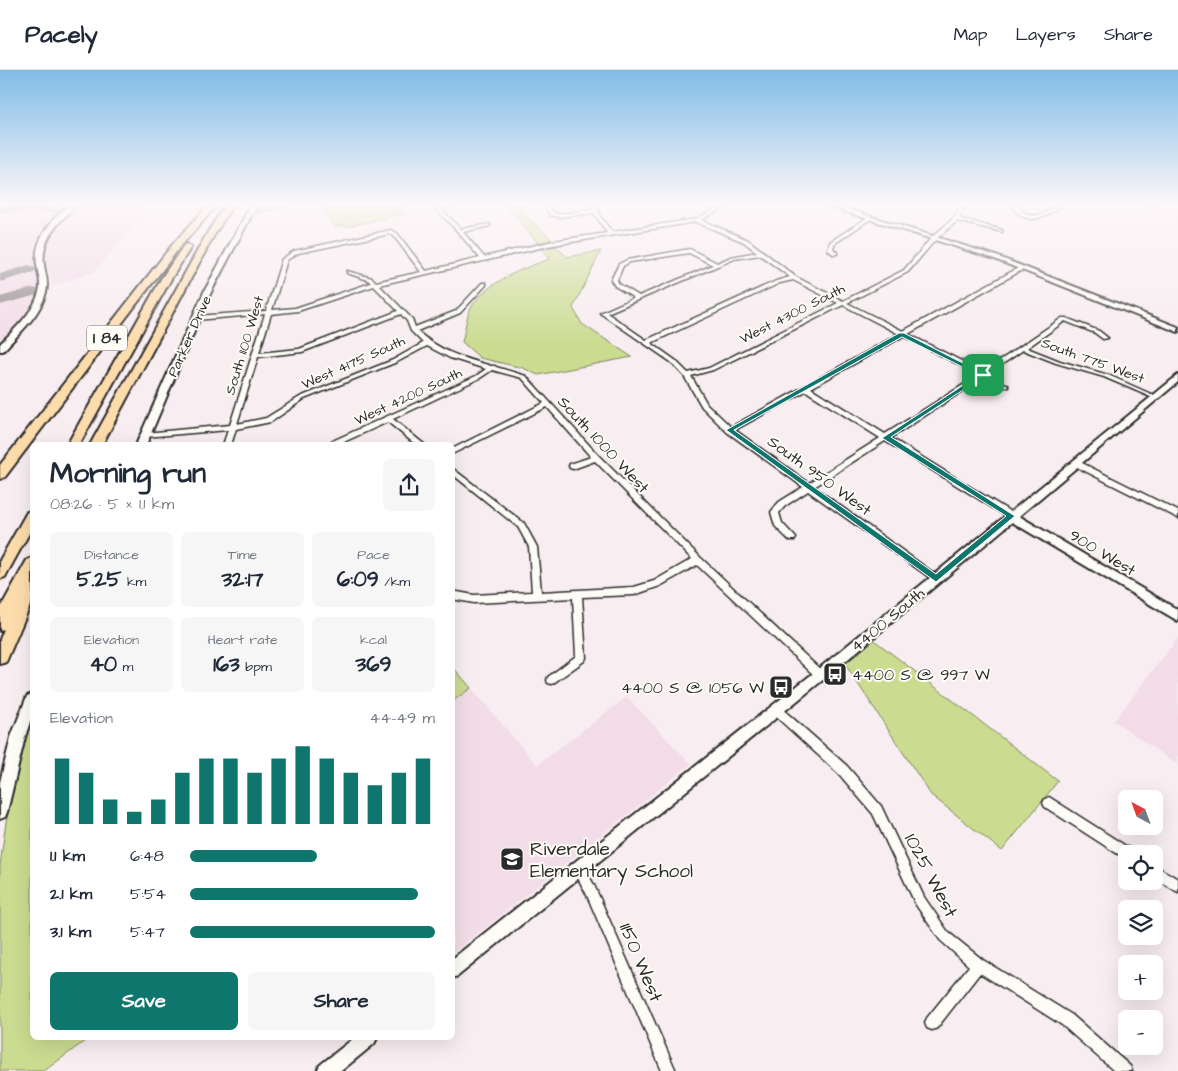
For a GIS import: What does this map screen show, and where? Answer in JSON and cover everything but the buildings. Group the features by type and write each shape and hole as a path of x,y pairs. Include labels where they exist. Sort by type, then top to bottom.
{"highway":[{"name":"I 84","path":"0,474 173,250"},
{"path":"75,442 166,279 185,250"},
{"path":"98,442 203,250"},
{"path":"0,573 30,520"},
{"path":"0,624 30,568"},
{"path":"0,658 30,590"}],"street":[{"path":"0,349 38,304 43,293 41,250"},
{"name":"Parker Drive","path":"142,442 196,318 229,250"},
{"name":"South 1100 West","path":"228,442 285,260 289,255 311,250"},
{"name":"South 1100 West","path":"407,250 424,272"},
{"path":"475,250 483,259"},
{"path":"196,318 268,313 303,308 375,284 524,250"},
{"path":"757,250 794,278 1006,386"},
{"path":"831,250 835,253"},
{"name":"West 4300 South","path":"687,375 712,369 906,271 924,250"},
{"path":"971,250 994,257 1178,330"},
{"path":"718,264 697,253 681,251 628,261 621,265 614,280 617,285 639,298 733,258 761,253"},
{"path":"730,430 1022,268"},
{"name":"South 1000 West","path":"349,272 364,276 375,284 410,320 413,330 427,343 452,357 524,377 596,458 698,560 820,675"},
{"path":"647,342 778,282 794,278"},
{"path":"413,330 458,312 484,284"},
{"name":"South 950 West","path":"639,298 603,312 673,360 687,375 704,405 730,430 936,578"},
{"path":"255,355 300,351 402,312"},
{"path":"792,538 778,524 775,512 782,504 983,375 1064,318 1097,332 1105,338"},
{"name":"West 4175 South","path":"145,435 232,427 268,420 302,398 395,361 427,343"},
{"name":"South 775 West","path":"1022,348 1058,362 1106,376 1155,397"},
{"name":"West 4200 South","path":"338,442 478,377 493,367"},
{"name":"4400 South","path":"455,968 820,675 1178,378"},
{"path":"806,388 1012,516"},
{"path":"455,450 548,404"},
{"path":"389,419 418,442"},
{"path":"573,466 596,458"},
{"path":"1076,463 1178,515"},
{"path":"455,472 521,525 534,547 537,596"},
{"name":"900 West","path":"1012,516 1178,616"},
{"path":"455,596 474,600 634,591 658,584 698,560"},
{"path":"552,680 581,658 577,594"},
{"path":"0,812 18,737 30,705"},
{"name":"1025 West","path":"776,710 843,770 877,810 920,901 944,936 978,965 1067,1020 1125,1071"},
{"path":"1049,803 1118,848"},
{"name":"1150 West","path":"579,869 590,889 669,1071"},
{"path":"1163,877 1178,886"},
{"path":"932,1023 978,965"},
{"path":"326,1071 365,1040"}],"shaded area":[{"path":"0,250 37,250 35,259 40,287 36,302 0,345"},
{"path":"46,250 113,250 94,272 52,286 45,255"},
{"path":"1178,638 1178,765 1114,721"},
{"name":"Riverdale Elementary School","path":"471,688 537,765 627,697 691,764 455,951 455,700"}],"green space":[{"path":"542,250 560,250 567,257 601,251 573,308 582,324 632,357 538,375 523,368 480,358 462,342 469,311 478,299 495,283 550,259"},
{"path":"874,640 1058,781 1002,851 931,795 845,664"},
{"path":"455,669 471,688 455,700"},
{"path":"30,726 30,1040 86,1040 44,1071 0,1071 0,865 6,822"}],"taxiway":[{"path":"0,278 29,269"},
{"path":"0,301 32,292"}],"place":[{"name":"4400 S @ 997 W","path":"835,674"},
{"name":"4400 S @ 1056 W","path":"781,687"},
{"name":"Riverdale Elementary School","path":"512,859"}],"route":[{"path":"902,334 983,375 886,438 1012,516 936,578 730,430 902,334"}]}
